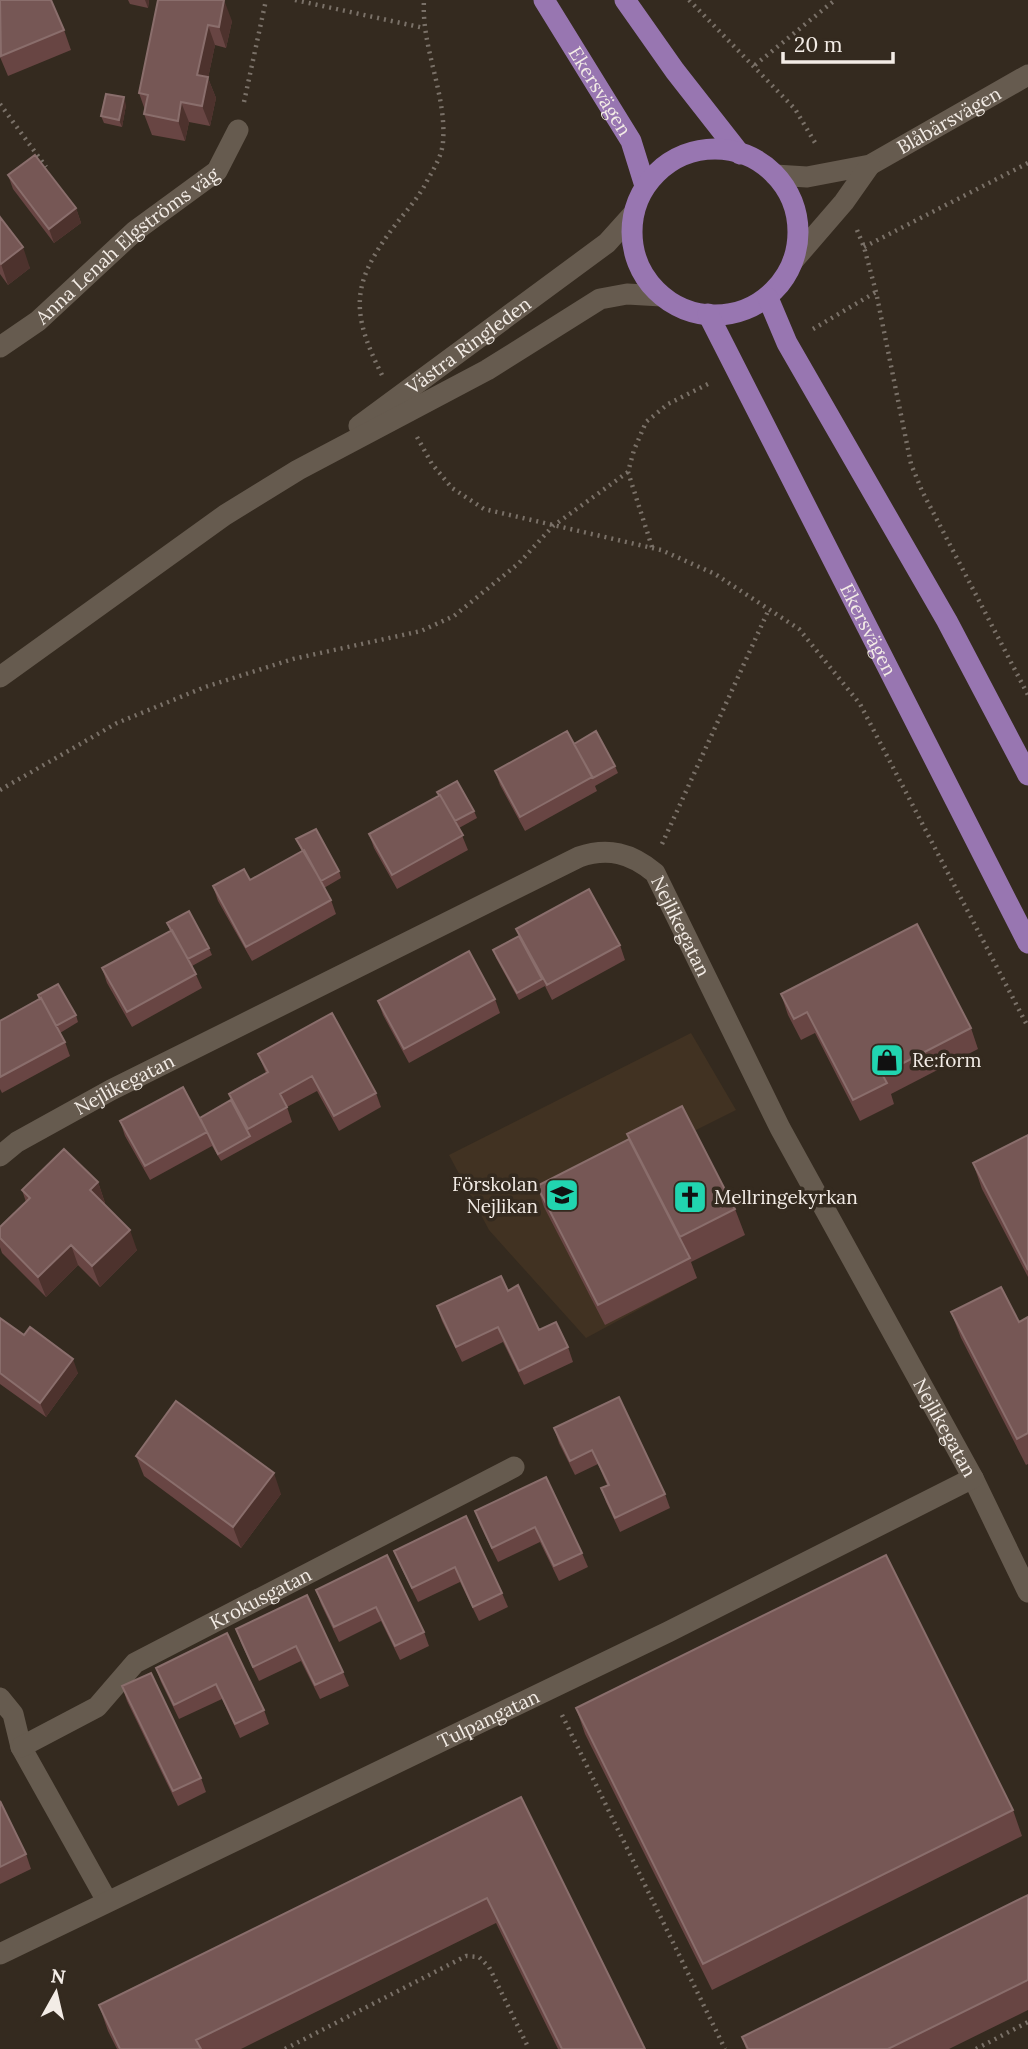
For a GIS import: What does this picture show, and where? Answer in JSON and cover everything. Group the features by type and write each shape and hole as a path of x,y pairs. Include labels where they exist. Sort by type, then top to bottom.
{"main road":[{"name":"Ekersvägen","path":"544,0 631,141 645,186"},
{"path":"625,0 675,71 740,153"},
{"path":"701,149 724,149 740,153 755,159 775,175 789,192 799,235 793,261 783,281 768,298 747,309 722,316 673,304 651,287 638,267 632,241 634,213 645,186 677,156 701,149"},
{"path":"768,298 787,343 947,621 1028,775"},
{"name":"Ekersvägen","path":"708,314 1028,943"}],"street":[{"name":"Blåbärsvägen","path":"775,175 807,177 870,165 1028,75"},
{"name":"Anna Lenah Elgströms väg","path":"0,347 38,321 135,231 217,171 238,130"},
{"name":"Blåbärsvägen","path":"793,261 844,202 870,165"},
{"name":"Västra Ringleden","path":"298,470 607,243 634,213"},
{"name":"Västra Ringleden","path":"0,677 225,514 298,470 487,370 600,299 627,294 662,296"},
{"name":"Nejlikegatan","path":"0,1156 18,1142 111,1090 579,857 599,850 624,854 645,864 655,873 780,1128 973,1478 1028,1592"},
{"name":"Krokusgatan","path":"21,1747 97,1707 135,1663 514,1468"},
{"name":"Tulpangatan","path":"0,1954 550,1689 973,1478"},
{"path":"0,1698 13,1714 21,1747 107,1901"}],"path":[{"path":"238,130 266,0"},
{"path":"295,0 424,28"},
{"path":"387,384 369,347 359,300 368,264 423,189 441,155 441,112 424,28 424,0"},
{"path":"690,0 795,109 822,156"},
{"path":"755,65 835,0"},
{"path":"0,104 46,167"},
{"path":"1028,163 864,247 876,292 911,464 922,491 1028,695"},
{"path":"802,335 876,292"},
{"path":"0,790 117,723 205,687 293,659 421,631 454,616 519,563 553,526 628,472 646,422 668,404 717,379"},
{"path":"413,430 432,464 452,488 484,509 652,547 715,574 799,629 860,704 1028,1027"},
{"path":"628,472 652,547"},
{"path":"645,864 661,847 769,609"},
{"path":"550,1689 725,2049"},
{"path":"285,2049 466,1956 479,1957 489,1967 530,2049"},
{"path":"976,2049 1028,2022"}],"shaded area":[{"name":"Förskolan Nejlikan","path":"691,1033 736,1110 636,1160 697,1278 586,1338 489,1230 449,1155"}],"building":[{"path":"0,0 51,0 64,30 1,56"},
{"path":"158,0 224,0 219,27 208,25 197,75 208,77 202,106 181,102 178,121 144,114 148,95 139,93"},
{"path":"106,94 124,97 119,120 101,116"},
{"path":"35,155 76,208 49,229 8,175"},
{"path":"0,217 23,247 1,264 0,263"},
{"path":"567,731 592,777 520,817 495,771"},
{"path":"596,731 615,766 593,778 574,744"},
{"path":"457,781 474,811 455,821 437,792"},
{"path":"440,795 463,835 392,875 369,834"},
{"path":"316,829 339,871 321,881 296,839"},
{"path":"304,850 331,900 246,947 213,886 244,869 250,880"},
{"path":"589,889 620,945 547,985 516,929"},
{"path":"189,911 209,948 188,959 167,923"},
{"path":"917,924 971,1028 882,1074 887,1083 853,1100 807,1012 794,1019 781,994"},
{"path":"172,930 196,974 127,1012 102,968"},
{"path":"519,936 542,979 517,993 493,950"},
{"path":"469,951 495,999 404,1049 378,1001"},
{"path":"58,984 76,1015 56,1026 38,995"},
{"path":"41,998 65,1042 0,1077 0,1021"},
{"path":"332,1013 376,1093 334,1116 312,1076 280,1094 287,1107 248,1129 229,1094 268,1072 258,1054"},
{"path":"183,1087 207,1132 145,1166 120,1121"},
{"path":"231,1100 250,1136 218,1154 200,1118"},
{"name":"Mellringekyrkan","path":"682,1106 735,1209 680,1237 627,1134"},
{"path":"1028,1135 1028,1270 973,1163"},
{"path":"629,1139 690,1258 598,1305 537,1186"},
{"path":"64,1149 98,1182 90,1190 130,1230 92,1266 71,1245 38,1277 0,1238 0,1227 30,1198 22,1190"},
{"path":"501,1276 508,1291 518,1285 539,1330 556,1322 568,1347 519,1371 498,1327 456,1347 437,1306"},
{"path":"1001,1287 1019,1322 1028,1317 1028,1433 1017,1439 951,1312"},
{"path":"0,1318 24,1335 30,1327 73,1359 40,1403 0,1373"},
{"path":"619,1397 665,1494 615,1518 601,1488 609,1485 592,1450 570,1461 554,1428"},
{"path":"176,1401 274,1473 233,1527 136,1456"},
{"path":"546,1477 582,1553 554,1566 535,1527 492,1548 475,1511"},
{"path":"466,1516 502,1593 473,1607 455,1567 412,1588 394,1551"},
{"path":"387,1555 424,1632 395,1646 376,1607 334,1627 316,1590"},
{"path":"886,1555 1013,1810 703,1964 576,1708"},
{"path":"307,1595 343,1672 315,1685 296,1646 253,1667 236,1629"},
{"path":"227,1633 264,1710 235,1724 216,1684 174,1705 156,1668"},
{"path":"151,1673 201,1778 173,1791 122,1686"},
{"path":"521,1797 645,2049 562,2049 487,1898 196,2040 201,2049 120,2049 99,2005"},
{"path":"0,1801 26,1854 0,1867"},
{"path":"1028,1895 1028,1980 888,2049 748,2049 742,2037"}],"place":[{"name":"Re:form","path":"887,1060"},
{"name":"Förskolan Nejlikan","path":"562,1195"},
{"name":"Mellringekyrkan","path":"690,1197"}]}
